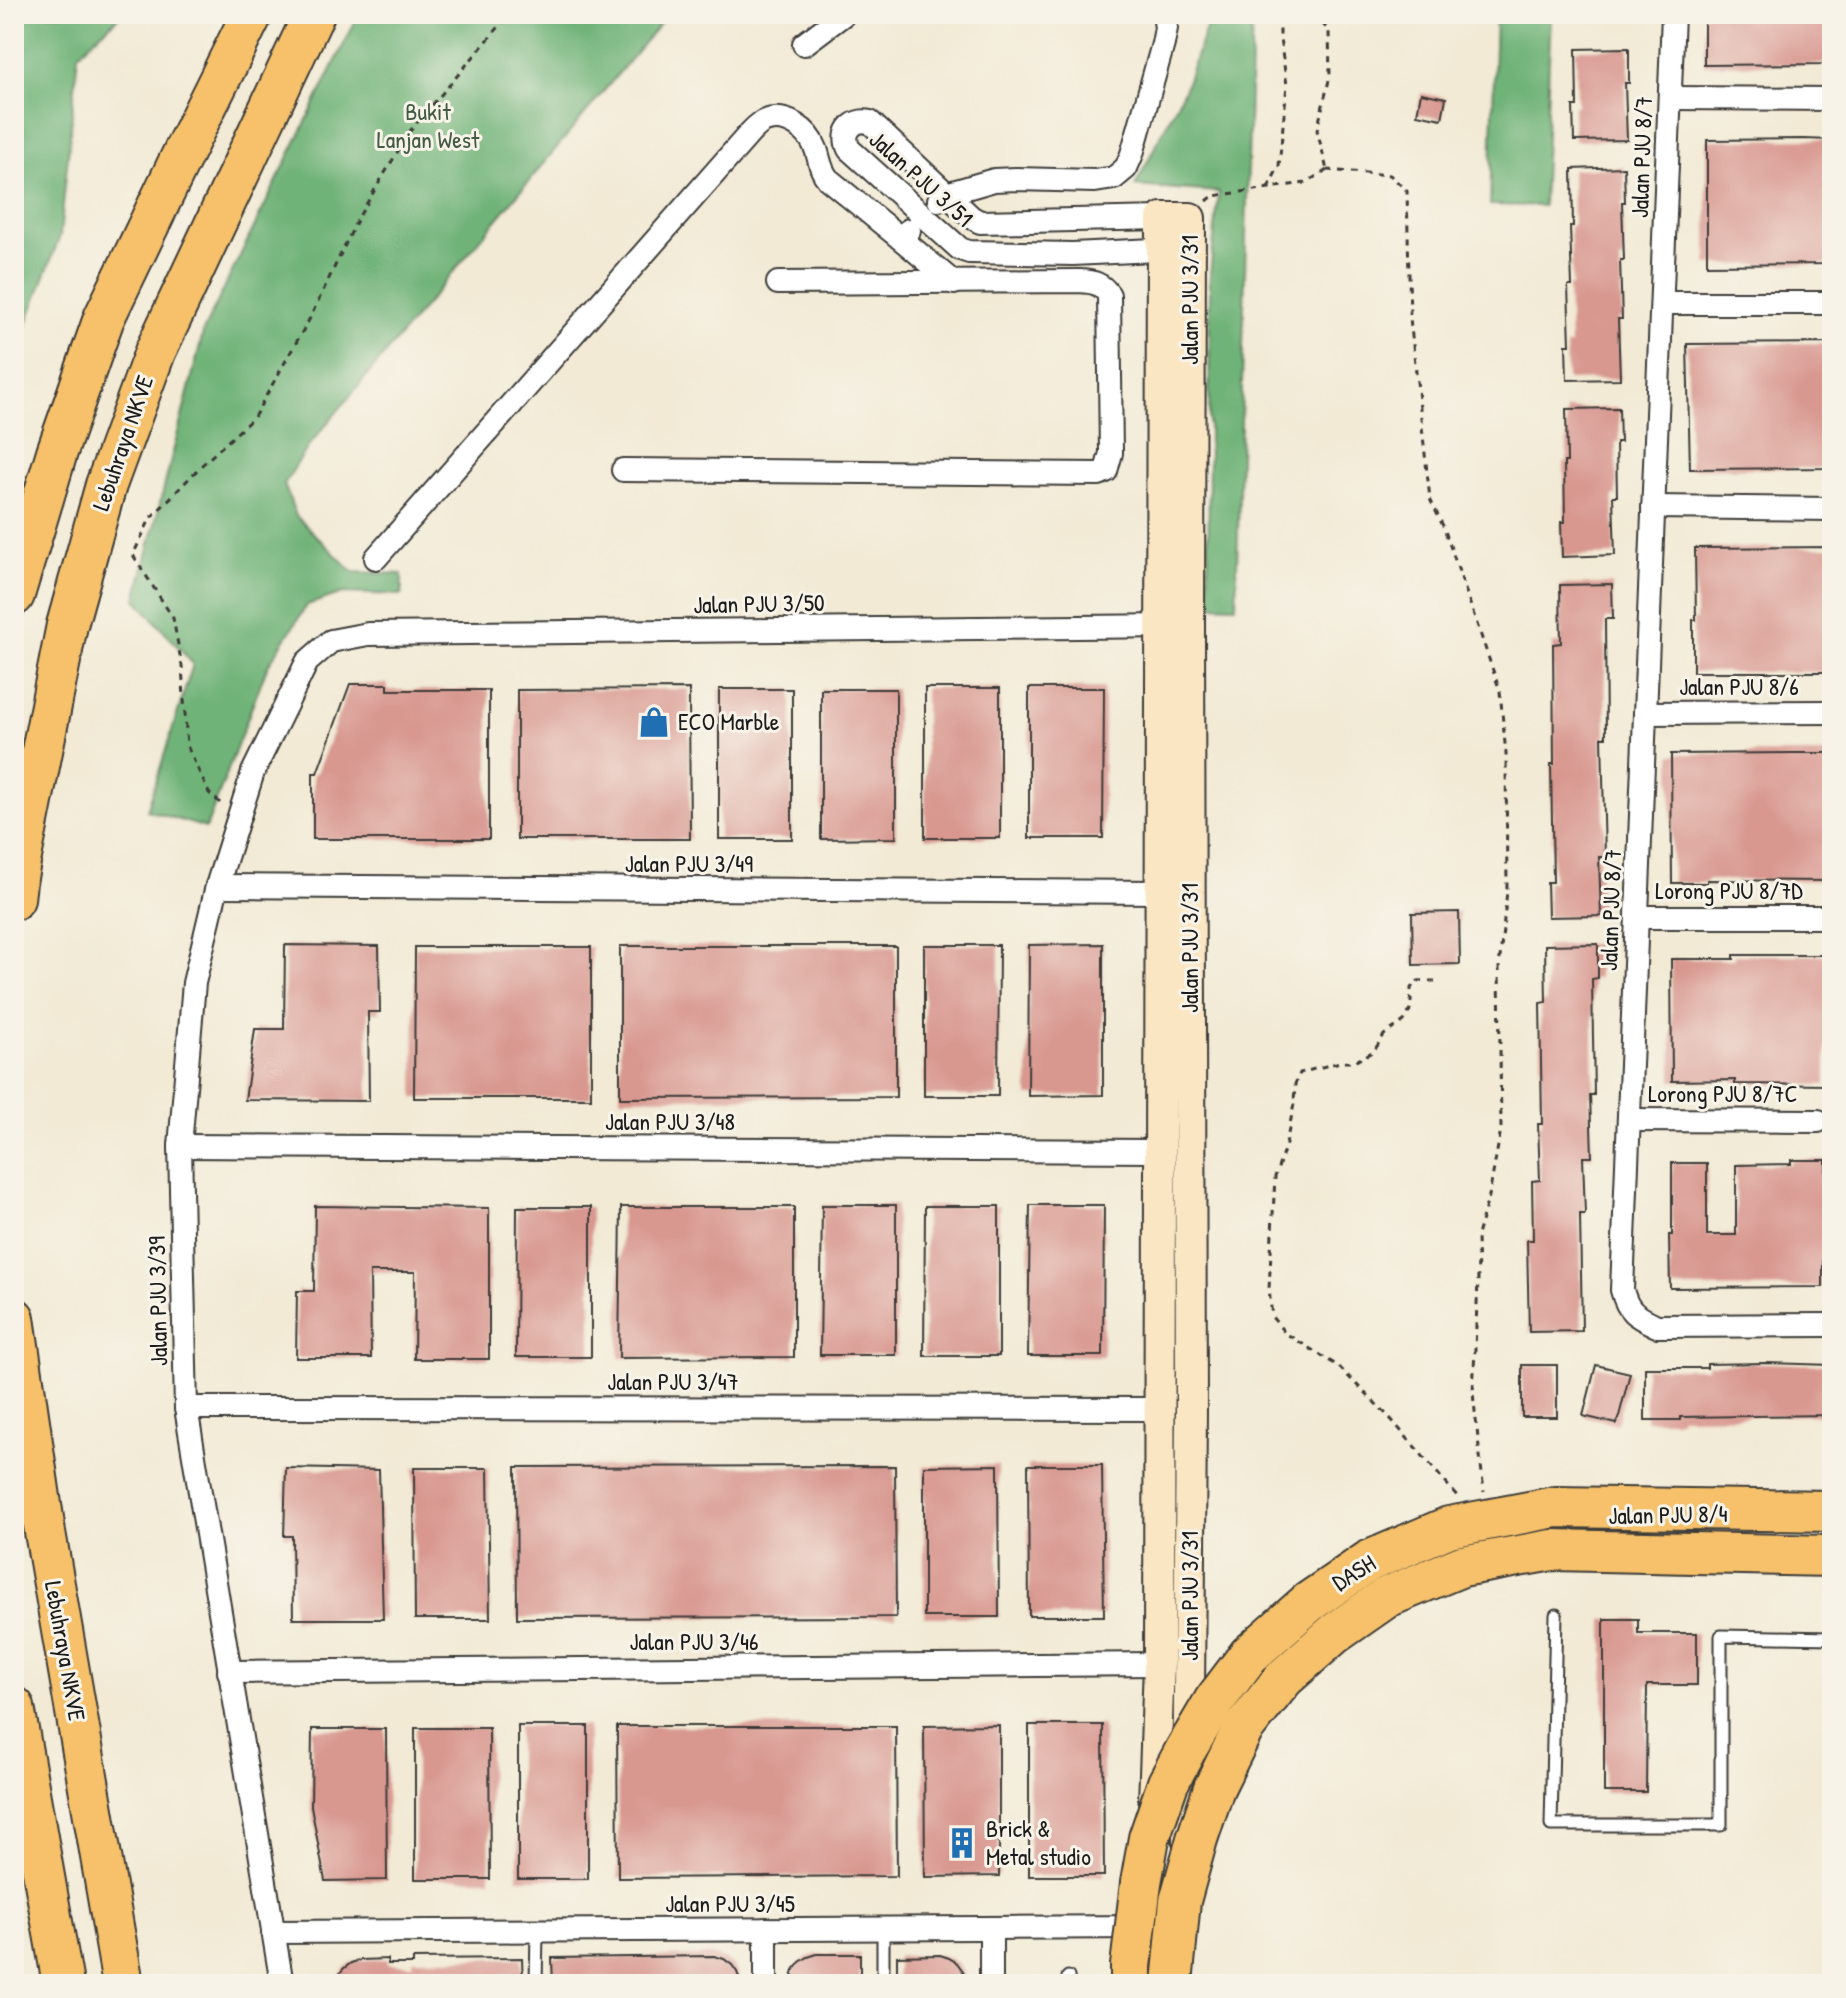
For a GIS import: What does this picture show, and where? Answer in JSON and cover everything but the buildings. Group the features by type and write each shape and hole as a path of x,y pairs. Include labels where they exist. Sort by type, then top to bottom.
{"highway":[{"path":"14,595 57,452 104,318 252,14"},
{"name":"Lebuhraya NKVE","path":"14,899 67,625 106,485 155,352 314,14"},
{"name":"Lebuhraya NKVE","path":"14,1318 45,1532 123,1984"},
{"name":"DASH","path":"1131,1984 1141,1883 1149,1838 1168,1783 1185,1751 1215,1700 1249,1655 1309,1602 1369,1561 1449,1527 1555,1507 1832,1511"},
{"name":"DASH","path":"1172,1984 1180,1901 1197,1839 1214,1788 1243,1729 1284,1678 1334,1634 1387,1597 1462,1566 1552,1550 1832,1556"},
{"path":"14,1707 63,1984"}],"street":[{"path":"804,44 844,14"},
{"path":"900,238 946,194 994,180 1095,181 1114,178 1126,168 1163,44 1166,28 1164,14"},
{"name":"Jalan PJU 8/7","path":"1673,14 1622,1290 1630,1310 1657,1326 1832,1325"},
{"path":"1670,98 1832,99"},
{"path":"376,558 762,122 779,120 804,130 816,149 823,173 828,179 954,283"},
{"name":"Jalan PJU 3/51","path":"1176,218 980,222 870,122 857,122 850,127 846,138 849,149 960,249 969,252 1073,254 1177,249"},
{"name":"Jalan PJU 3/31","path":"1176,218 1175,626 1191,1424 1187,1984"},
{"path":"623,470 1099,474 1106,471 1111,453 1109,295 1102,285 1080,281 778,283"},
{"path":"1662,303 1832,303"},
{"path":"1653,507 1832,509"},
{"name":"Jalan PJU 3/31","path":"1149,1984 1159,1664 1160,892 1175,626"},
{"name":"Jalan PJU 3/50","path":"331,641 368,634 1175,626"},
{"name":"Jalan PJU 3/39","path":"282,1984 186,1408 180,1146 194,983 217,886 253,772 307,662 331,641"},
{"name":"Jalan PJU 8/6","path":"1645,713 1832,712"},
{"name":"Jalan PJU 3/49","path":"217,886 1160,892"},
{"name":"Lorong PJU 8/7D","path":"1637,917 1821,917"},
{"name":"Lorong PJU 8/7C","path":"1629,1120 1818,1121"},
{"name":"Jalan PJU 3/48","path":"180,1146 1160,1151"},
{"name":"Jalan PJU 3/47","path":"186,1408 1159,1409"},
{"name":"Jalan PJU 8/4","path":"1505,1548 1664,1538 1832,1542"},
{"name":"Jalan PJU 3/46","path":"229,1672 1159,1664"},
{"name":"Jalan PJU 3/45","path":"273,1932 1187,1927"},
{"path":"991,1928 991,1984"},
{"path":"766,1929 766,1984"}],"lane":[{"path":"1556,1615 1551,1825 1721,1825 1721,1636 1832,1638"},
{"path":"883,1929 883,1984"},
{"path":"536,1984 537,1931"}],"path":[{"path":"238,819 209,793 187,746 182,666 173,618 133,555 150,519 254,417 310,318 358,218 410,131 510,14"},
{"path":"1268,188 1279,166 1287,85 1280,39 1280,14"},
{"path":"1314,14 1329,31 1330,76 1317,130 1327,170"},
{"path":"1176,218 1213,196 1305,183 1327,170 1390,175 1407,191 1410,318 1430,499 1444,528 1500,691 1506,754 1507,891 1499,968 1501,1129 1489,1196 1477,1235 1473,1393 1485,1502"},
{"path":"1435,981 1418,981 1411,988 1411,1009 1404,1021 1384,1035 1374,1051 1354,1062 1340,1062 1300,1073 1295,1084 1286,1144 1275,1177 1269,1289 1272,1317 1285,1333 1338,1366 1390,1418 1459,1499"}],"green space":[{"path":"14,14 122,14 78,54 60,236 14,357"},
{"name":"Bukit Lanjan West","path":"359,14 668,14 310,444 284,484 296,516 353,572 402,574 402,595 343,593 307,605 267,667 206,828 147,810 193,664 136,599 204,329"},
{"path":"1211,14 1252,14 1236,606 1208,605 1210,274 1219,192 1135,186 1185,88"},
{"path":"1496,14 1551,14 1543,206 1490,205"}],"place":[{"name":"ECO Marble","path":"654,722"},
{"name":"Brick & Metal studio","path":"962,1843"}]}
